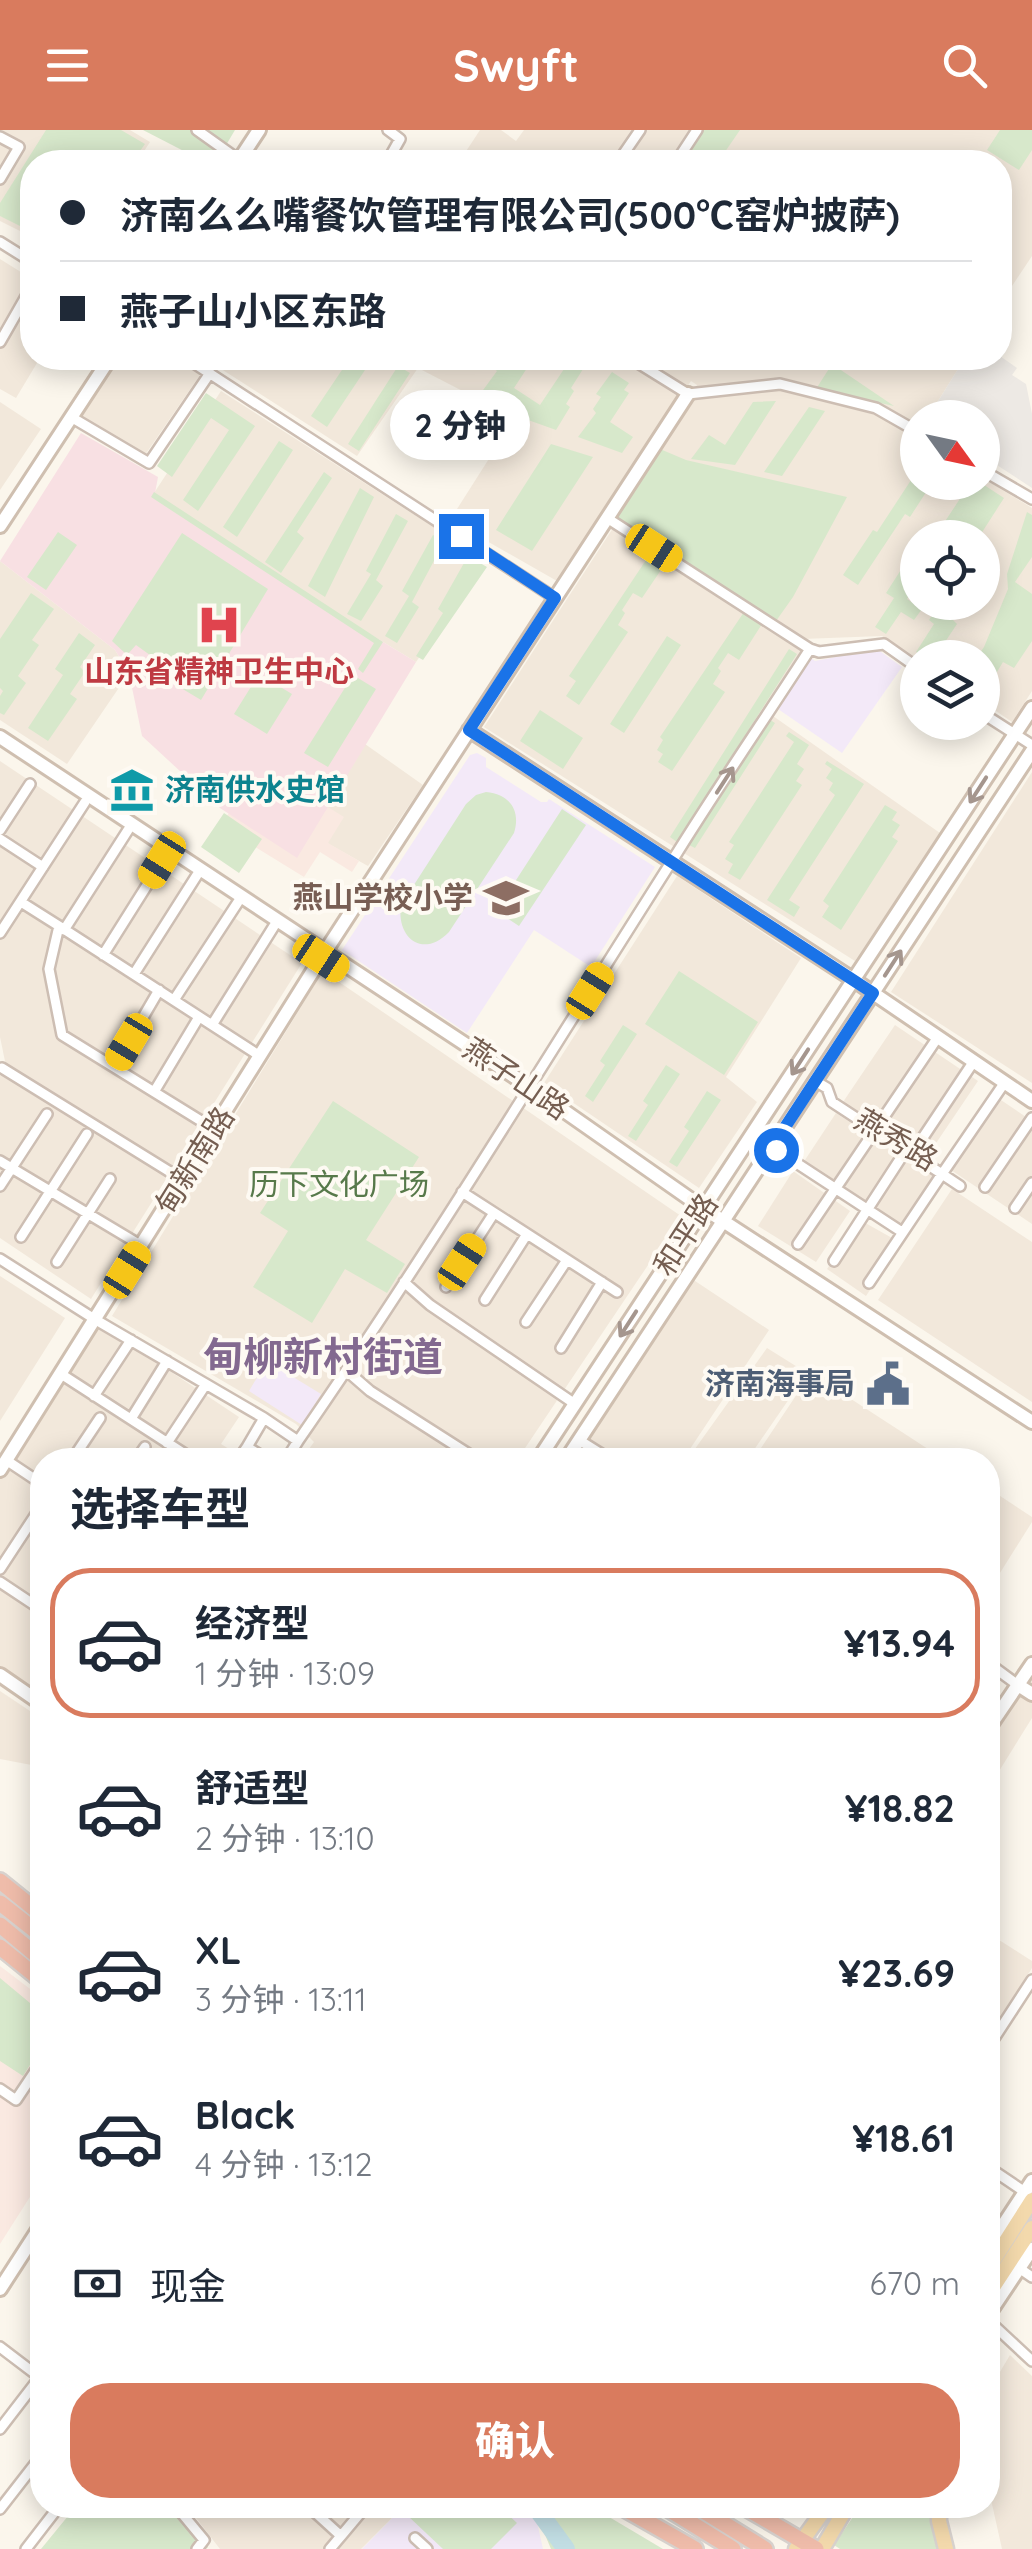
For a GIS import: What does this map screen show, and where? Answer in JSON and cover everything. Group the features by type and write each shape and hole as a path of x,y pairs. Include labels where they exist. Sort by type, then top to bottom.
{"highway":[{"path":"0,1881 30,1905"},
{"path":"0,1903 30,1927"},
{"path":"0,1925 30,1950"},
{"path":"1,1949 30,1972"},
{"path":"640,2518 694,2549"},
{"path":"688,2518 712,2526"},
{"path":"693,2518 765,2549"},
{"path":"706,2518 733,2549"},
{"path":"762,2518 809,2547"}],"main road":[{"path":"1000,2247 1030,2191"},
{"path":"1000,2277 1032,2228"},
{"path":"809,2547 822,2518"},
{"path":"809,2547 836,2518"},
{"path":"940,2518 946,2549"}],"street":[{"path":"197,130 224,150"},
{"path":"388,130 400,139 394,150"},
{"path":"0,137 19,147 0,179"},
{"path":"0,256 3,244"},
{"path":"0,342 20,307"},
{"path":"1,522 102,370"},
{"path":"205,370 555,598"},
{"path":"649,370 688,394 780,384 876,408 900,422"},
{"path":"71,418 148,463 210,373"},
{"name":"甸新南路","path":"3,1465 322,955 688,394"},
{"path":"1000,480 1032,499"},
{"path":"607,518 810,648 820,652 884,644 900,655"},
{"path":"294,1448 347,1371 810,648"},
{"name":"和平路","path":"546,1448 1032,708"},
{"path":"1000,725 1032,748"},
{"path":"469,730 1032,1100"},
{"name":"燕子山路","path":"0,737 702,1211 1032,1425"},
{"name":"燕子山路","path":"0,745 322,955"},
{"name":"和平路","path":"574,1448 1032,748"},
{"path":"0,830 30,784"},
{"path":"0,933 85,802"},
{"path":"128,830 62,928 49,969 62,1035 214,1129"},
{"path":"0,839 43,867"},
{"path":"104,955 166,855"},
{"path":"134,974 197,875"},
{"path":"21,902 260,1056"},
{"path":"174,1000 238,902"},
{"path":"212,1025 274,926"},
{"path":"114,1067 159,990"},
{"path":"154,1092 199,1016"},
{"path":"798,1244 938,1038"},
{"path":"0,1056 1,1069 183,1180"},
{"path":"834,1261 974,1061"},
{"name":"燕秀路","path":"815,1081 827,1088 832,1102 942,1174 1005,1082"},
{"path":"0,1186 47,1114"},
{"path":"985,1187 1032,1118"},
{"path":"21,1237 87,1134"},
{"path":"772,1147 902,1232"},
{"path":"0,1161 142,1246"},
{"path":"868,1284 942,1174 960,1186"},
{"path":"57,1262 110,1180"},
{"path":"1014,1208 1032,1183"},
{"path":"462,1192 617,1292"},
{"path":"446,1288 494,1213"},
{"path":"485,1300 527,1234"},
{"path":"526,1322 567,1260"},
{"path":"1,1261 298,1441"},
{"path":"404,1282 430,1305 575,1404"},
{"path":"561,1348 602,1282"},
{"path":"94,1396 132,1340"},
{"path":"130,1419 167,1361"},
{"path":"347,1371 370,1391 459,1448"},
{"path":"61,1374 175,1448"},
{"path":"167,1443 206,1384"},
{"path":"80,1448 100,1418"},
{"path":"247,1447 264,1418"},
{"path":"579,1440 592,1448"},
{"path":"3,1465 30,1478"},
{"path":"0,1569 30,1523"},
{"path":"0,1582 30,1600"},
{"path":"1000,1712 1032,1662"},
{"path":"1000,1672 1032,1694"},
{"path":"0,1675 30,1696"},
{"path":"1000,2029 1032,1980"},
{"path":"0,2089 16,2100 30,2079"},
{"path":"1000,2174 1030,2191 1000,2232"},
{"path":"0,2289 30,2243"},
{"path":"1000,2298 1032,2249"},
{"path":"1019,2268 1032,2277"},
{"path":"1000,2329 1032,2362"},
{"path":"0,2347 30,2370"},
{"path":"0,2429 30,2392"},
{"path":"0,2509 30,2470"},
{"path":"26,2549 50,2518"},
{"path":"185,2518 204,2540 197,2549"},
{"path":"322,2518 341,2536"},
{"path":"330,2549 356,2518"},
{"path":"415,2538 427,2549"}],"shaded area":[{"path":"0,130 130,130 150,142 145,150 20,150 20,231 0,221"},
{"path":"480,130 501,130 516,141 524,130 1032,130 1032,256 1012,286 1012,150 467,150"},
{"path":"0,259 20,272 20,299 0,333"},
{"path":"20,311 20,370 33,370 16,398 0,389 0,346"},
{"path":"1012,364 1017,368 1012,375 1026,384 1032,414 1032,488 1000,467 1000,400 939,400 957,370 1012,370"},
{"path":"112,370 192,370 200,375 145,455 81,417"},
{"path":"223,370 417,370 357,456"},
{"path":"422,370 957,370 939,400 900,400 900,500 1000,500 1000,488 1032,508 1032,691 1012,722 1000,714 1000,640 900,640 900,648 882,636 802,639 612,519 697,385 691,381 557,581 450,520 515,418"},
{"path":"221,391 485,560 416,662 314,600 154,493"},
{"path":"0,402 41,429 0,490"},
{"name":"山东省精神卫生中心","path":"81,433 158,477 155,493 314,600 416,662 297,858 220,808 142,736 129,673 115,650 0,561"},
{"path":"613,528 801,651 763,709 940,833 855,961 484,727"},
{"path":"0,561 115,650 129,673 67,764 0,720"},
{"path":"877,649 900,666 842,753 778,709 811,658 815,661"},
{"path":"365,744 423,785 368,866 311,834"},
{"name":"燕山学校小学","path":"477,753 486,758 486,767 541,802 549,799 655,867 591,967 534,930 467,1033 342,950 470,755"},
{"path":"0,761 302,963 91,1299 0,1238 0,1076 6,1066 0,1037"},
{"path":"258,764 344,817 328,843 359,861 352,872 320,852 304,877 221,826"},
{"path":"1032,772 1032,1083 891,992"},
{"path":"677,876 801,958 726,1077 757,1102 699,1188 544,1083"},
{"path":"323,971 681,1216 525,1448 310,1448 314,1442 296,1424 112,1316"},
{"path":"895,1025 978,1081 926,1158 843,1102"},
{"path":"992,1094 1032,1121 1032,1224 945,1166"},
{"path":"836,1113 936,1177 904,1228 803,1163"},
{"path":"793,1171 850,1211 816,1262 758,1226"},
{"path":"952,1189 1032,1242 1032,1402 878,1300"},
{"path":"860,1220 901,1243 866,1296 827,1269"},
{"path":"686,1275 769,1330 691,1448 571,1448"},
{"path":"0,1276 65,1318 0,1421"},
{"path":"99,1324 239,1417 221,1444 228,1448 30,1448 30,1694 0,1674 0,1473"},
{"path":"767,1348 807,1373 755,1448 696,1448"},
{"path":"267,1361 321,1394 302,1425 249,1391"},
{"path":"811,1373 927,1448 761,1448"},
{"path":"1000,1496 1032,1517 1000,1573"},
{"path":"1032,1661 1032,1718 1000,1770 1000,1712"},
{"path":"0,1691 30,1711 30,1765 0,1759"},
{"path":"1000,1941 1032,1961 1032,1968 1000,2019"},
{"path":"0,1966 30,1989 30,2197 0,2244"},
{"path":"1010,2355 1032,2376 1032,2549 1002,2549 995,2518 1000,2518 1000,2372"},
{"path":"196,2518 392,2518 361,2549 220,2549"},
{"path":"392,2518 536,2518 543,2549 362,2549"}],"green space":[{"path":"46,130 121,130 145,144 141,150 33,150"},
{"path":"143,130 235,130 223,150 182,150"},
{"path":"702,130 740,130 726,150 689,150"},
{"path":"1000,130 1032,130 1032,150 1019,170 1012,166 1012,150 987,150"},
{"path":"20,171 20,226 0,216 0,203"},
{"path":"342,370 365,370 327,427 311,416"},
{"path":"395,370 410,373 359,451 348,444"},
{"path":"526,370 514,388 540,405 563,370 582,370 571,388 574,391 566,404 570,407 556,430 478,397 497,371"},
{"path":"828,370 841,370 894,406 816,389"},
{"path":"612,372 629,383 624,390 629,393 610,422 633,437 622,453 578,437 596,413 593,409 601,397 596,394"},
{"path":"206,393 255,426 198,511 183,500 229,430 211,418 172,477 157,466"},
{"path":"776,401 735,465 691,459 709,435 725,445 753,402"},
{"path":"809,407 825,411 782,476 764,472"},
{"path":"279,441 293,450 237,537 223,527"},
{"path":"551,444 593,457 532,551 496,530"},
{"path":"660,449 686,460 847,497 776,621 616,518"},
{"path":"324,472 332,478 297,532 304,538 281,573 265,562"},
{"path":"360,488 374,497 325,597 308,586"},
{"path":"154,492 383,642 363,673 358,669 374,643 151,497"},
{"path":"900,497 900,500 921,500 910,517 905,514 900,520 858,585 843,575 873,530 877,532"},
{"path":"1004,498 990,520 946,520 959,500"},
{"path":"1027,512 1032,515 1032,557 1015,582 1032,594 1032,641 1014,668 1003,662 1000,667 1000,640 987,640 995,620 1000,620 1008,589 1007,574"},
{"path":"396,514 408,521 376,580 383,586 361,621 347,614 371,574 366,571"},
{"path":"58,532 77,545 46,590 27,577"},
{"path":"182,533 268,589 201,700 171,682 168,668 136,645 127,655 112,641"},
{"path":"433,535 444,542 412,602 419,607 397,643 385,636 409,596 402,591"},
{"path":"468,556 487,567 423,660 416,656 443,613 438,609"},
{"path":"648,557 663,567 642,598 633,593 622,610 625,613 618,625 628,632 579,705 566,696 576,681 569,676"},
{"path":"900,571 900,613 886,634 875,627 894,598 886,593"},
{"path":"31,593 54,609 32,640 39,645 18,676 26,683 4,715 0,713 0,639"},
{"path":"744,612 762,624 739,660 728,653 718,668 721,671 713,684 725,692 672,771 658,762 663,754 657,750 663,740 660,737"},
{"path":"929,620 953,620 957,624 946,640 924,640 934,624"},
{"path":"79,633 95,645 80,667 85,672 70,694 77,699 48,741 28,728 63,675 55,669"},
{"path":"667,636 681,645 624,733 610,724"},
{"path":"789,649 797,654 677,842 670,837"},
{"path":"259,674 292,694 267,734 234,714"},
{"path":"353,675 376,689 328,767 304,753"},
{"path":"540,710 583,738 563,769 520,741"},
{"path":"767,718 775,723 695,848 687,844"},
{"path":"789,732 809,745 797,764 804,769 796,781 802,785 740,880 728,873 733,864 725,859 734,845 729,842 794,742 786,736"},
{"path":"827,761 864,784 789,900 800,907 794,917 767,900 835,795 829,790 833,783 826,778 832,769 825,764"},
{"path":"486,792 501,796 512,805 516,818 514,833 449,932 430,944 413,941 403,927 401,905 466,804"},
{"path":"885,805 897,812 892,820 900,825 892,837 898,841 841,930 822,917 829,906 823,901"},
{"path":"562,809 586,825 519,926 496,911"},
{"path":"224,813 262,839 239,873 201,847"},
{"path":"679,971 758,1022 724,1075 645,1024"},
{"path":"623,1025 637,1034 593,1102 585,1096 605,1065 600,1061"},
{"path":"666,1065 680,1074 636,1141 628,1136 648,1105 643,1101"},
{"path":"707,1091 721,1100 677,1167 669,1162 689,1131 684,1127"},
{"name":"历下文化广场","path":"333,1101 419,1157 366,1240 405,1264 387,1293 345,1269 312,1323 253,1287 288,1231 260,1213"},
{"path":"0,1978 30,2003 30,2065 23,2076 0,2061"},
{"path":"66,2518 187,2518 208,2547 206,2549 41,2549"},
{"path":"410,2518 512,2518 517,2523 491,2549 443,2549"},
{"path":"538,2518 611,2518 663,2549 551,2549"},
{"path":"852,2518 939,2518 944,2549 840,2549 834,2545"}],"waterway":[{"path":"543,2518 566,2549"}],"place":[{"name":"山东省精神卫生中心","path":"219,625"},
{"name":"济南供水史馆","path":"132,790"},
{"name":"燕山学校小学","path":"506,898"},
{"name":"济南海事局","path":"888,1384"}],"district":[{"name":"甸柳新村街道","path":"323,1357"}],"route":[{"path":"461,536 555,598 469,730 873,993 772,1147 776,1150"}]}
